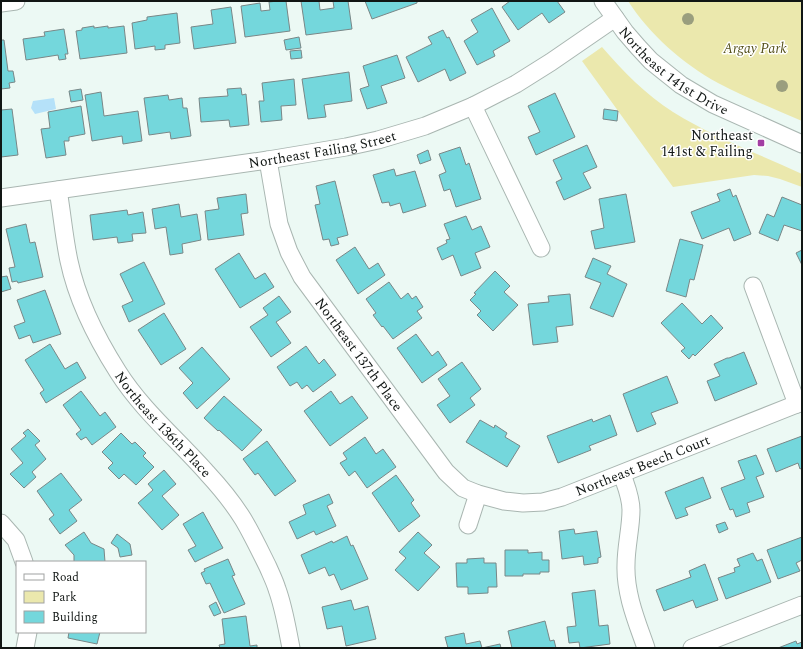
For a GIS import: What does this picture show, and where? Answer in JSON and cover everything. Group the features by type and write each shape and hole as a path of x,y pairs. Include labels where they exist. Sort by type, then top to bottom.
{"street":[{"path":"1,3 16,1"},
{"name":"Northeast 141st Drive","path":"603,1 614,18 638,48 681,84 713,104 802,144"},
{"name":"Northeast Failing Street","path":"1,198 268,160 378,140 425,126 473,106 516,84 551,62 614,18"},
{"path":"473,106 542,248"},
{"name":"Northeast 137th Place","path":"268,160 279,224 289,252 302,276 446,472 463,488 478,494"},
{"name":"Northeast 136th Place","path":"58,190 69,261 75,285 86,313 118,372 138,399 163,428 208,474 242,518 254,539 277,588 291,648"},
{"path":"753,286 800,403"},
{"name":"Northeast Beech Court","path":"478,494 510,502 523,503 543,502 562,497 800,403"},
{"path":"622,474 630,497 631,510 626,565 628,583 631,602 646,648"},
{"path":"468,525 478,494"},
{"path":"1,523 16,540 24,561"},
{"path":"692,648 802,605"},
{"path":"25,648 28,633"}],"green space":[{"name":"Argay Park","path":"628,1 802,1 802,121 728,88 692,67 657,37"},
{"path":"602,47 635,82 653,98 673,112 736,145 802,174 802,187 768,176 754,175 673,187 582,61"}],"water":[{"path":"54,98 56,109 35,114 31,108 33,101"}],"building":[{"path":"286,1 290,31 245,37 241,6 260,3 261,11 270,10 269,2"},
{"path":"301,1 319,1 320,10 334,8 333,1 348,1 352,29 306,35"},
{"path":"365,1 417,1 417,3 372,19"},
{"path":"510,1 557,1 565,12 549,23 542,13 518,30 502,7"},
{"path":"231,7 236,43 194,49 191,27 213,24 211,10"},
{"path":"492,8 510,41 493,51 495,56 477,65 464,41 478,32 471,20"},
{"path":"177,13 180,43 165,45 165,49 155,50 155,46 135,49 132,23 147,20 147,17"},
{"path":"94,26 94,28 108,26 108,28 124,26 127,53 80,59 76,31 82,30 82,28"},
{"path":"64,29 68,54 65,54 66,59 59,60 58,55 26,60 23,39 45,36 44,32"},
{"path":"443,30 447,38 449,37 466,73 450,81 445,69 418,82 406,57 432,44 428,37"},
{"path":"299,37 301,48 286,50 284,40"},
{"path":"1,40 4,40 8,71 13,71 15,82 9,83 10,88 1,89"},
{"path":"301,50 302,58 291,59 290,51"},
{"path":"397,55 405,78 381,86 387,103 367,109 360,89 369,86 363,66"},
{"path":"349,72 352,101 324,105 326,117 308,119 302,79"},
{"path":"294,79 296,105 281,106 282,120 261,122 259,101 264,101 262,83"},
{"path":"241,88 242,95 246,94 249,125 230,127 229,120 201,122 199,98 228,96 227,89"},
{"path":"81,89 83,100 71,102 69,91"},
{"path":"101,92 104,116 138,111 142,141 123,144 122,136 92,141 85,95"},
{"path":"555,93 575,137 536,155 528,137 540,132 528,106"},
{"path":"168,95 169,100 182,98 183,108 187,108 191,136 171,139 170,132 149,135 144,98"},
{"path":"81,106 85,134 69,137 69,141 64,141 66,155 46,158 41,129 50,128 48,112"},
{"path":"12,109 18,155 1,157 1,110"},
{"path":"604,109 618,111 617,121 603,119"},
{"path":"587,145 597,167 583,173 591,188 564,200 556,182 562,179 553,160"},
{"path":"460,147 466,165 469,163 481,199 456,207 450,189 444,191 439,175 446,172 439,154"},
{"path":"428,150 431,160 420,164 417,155"},
{"path":"394,169 396,176 415,171 426,206 403,213 400,203 390,206 389,202 382,203 373,175"},
{"path":"335,181 348,235 337,238 339,244 331,246 329,239 323,240 315,205 320,204 316,186"},
{"path":"730,189 733,197 736,195 751,234 734,241 729,228 702,239 691,212 720,201 717,194"},
{"path":"246,194 248,213 241,214 244,235 208,240 205,211 219,209 217,198"},
{"path":"626,194 635,242 595,249 591,231 604,228 599,199"},
{"path":"782,197 802,205 802,231 784,225 778,241 759,233 767,214 774,217"},
{"path":"179,204 181,217 197,214 201,240 182,244 183,253 170,255 166,227 155,229 152,209"},
{"path":"127,210 128,215 143,212 146,233 132,234 133,241 118,243 117,237 93,240 90,215"},
{"path":"466,216 472,230 481,226 490,247 475,253 481,268 461,276 453,255 442,260 437,248 447,243 446,240 450,239 444,224"},
{"path":"26,224 30,243 35,242 43,277 18,283 17,281 12,282 9,268 15,267 6,229"},
{"path":"680,239 703,245 694,280 690,279 686,297 666,291"},
{"path":"355,247 369,269 378,263 385,275 358,294 336,260"},
{"path":"802,250 802,265 796,253"},
{"path":"239,253 255,279 265,273 274,287 240,308 215,269"},
{"path":"593,258 611,266 607,274 627,284 613,317 590,308 601,283 585,277"},
{"path":"144,262 165,304 129,322 122,306 133,301 120,274"},
{"path":"495,271 510,286 504,292 518,305 493,331 477,315 481,311 470,300 476,294 474,293"},
{"path":"7,276 11,289 1,292 1,277"},
{"path":"389,282 401,299 408,293 412,299 416,296 423,307 417,311 422,318 393,339 373,315 376,313 366,299"},
{"path":"45,290 61,334 33,343 30,335 19,339 14,326 25,322 17,300"},
{"path":"570,294 573,325 556,327 558,342 533,345 528,304 549,302 548,296"},
{"path":"279,296 291,312 276,322 291,343 271,357 250,327 268,315 263,308"},
{"path":"682,303 702,324 711,315 723,328 695,356 693,354 689,359 681,351 685,348 661,323"},
{"path":"164,313 186,349 161,365 138,330"},
{"path":"416,334 432,356 438,351 447,365 422,383 397,348"},
{"path":"50,344 65,369 77,362 86,378 46,403 40,393 44,390 25,360"},
{"path":"306,346 319,364 324,359 336,375 313,392 307,385 302,389 297,382 290,386 277,367"},
{"path":"202,347 230,379 197,409 183,393 193,383 179,368"},
{"path":"744,352 757,384 715,401 707,381 720,376 714,364"},
{"path":"462,362 481,389 470,398 475,405 450,423 437,405 450,396 438,379"},
{"path":"667,376 678,403 651,413 656,424 637,432 623,394"},
{"path":"81,391 100,416 105,412 116,427 92,445 86,437 81,440 76,434 81,430 63,405"},
{"path":"331,391 340,404 352,396 368,418 330,446 304,411"},
{"path":"224,396 262,430 242,451 204,418"},
{"path":"610,415 617,435 589,446 591,450 558,463 547,436 592,419 593,422"},
{"path":"480,420 494,428 495,425 507,433 505,437 520,446 507,467 466,442"},
{"path":"28,429 40,441 35,445 46,459 32,472 36,477 24,488 10,474 23,463 11,449 26,436 23,433"},
{"path":"121,433 132,444 135,442 146,453 143,456 154,467 136,485 124,474 119,479 108,468 113,463 102,452"},
{"path":"802,436 802,468 800,469 798,463 776,472 767,449"},
{"path":"365,437 376,454 383,449 396,467 367,488 355,471 349,476 340,463 347,459 343,453"},
{"path":"267,441 296,481 275,496 258,473 255,475 243,459"},
{"path":"756,455 764,474 756,477 764,497 747,503 750,512 736,517 733,509 730,510 721,488 745,479 738,461"},
{"path":"164,470 176,484 162,496 179,515 162,530 138,503 153,490 148,484"},
{"path":"61,473 82,500 69,510 77,521 60,534 49,519 54,515 37,491"},
{"path":"396,475 414,500 411,503 420,516 399,532 372,493"},
{"path":"703,477 711,498 685,508 688,515 676,519 665,492"},
{"path":"329,494 333,503 327,506 336,526 316,535 314,531 297,539 289,522 306,514 303,505"},
{"path":"203,512 223,548 195,562 188,550 196,546 183,524"},
{"path":"725,522 728,529 719,533 716,525"},
{"path":"574,529 575,534 597,531 601,557 598,558 598,563 584,565 583,556 562,559 559,531"},
{"path":"84,532 91,543 104,549 105,561 74,561 74,555 65,545"},
{"path":"418,532 432,545 424,553 440,567 418,591 395,570 406,558 399,552"},
{"path":"117,534 130,544 132,555 120,557 118,548 111,543"},
{"path":"347,536 351,546 353,545 368,579 341,590 334,574 329,576 325,567 309,574 301,555"},
{"path":"802,537 802,560 796,563 800,571 778,579 767,550"},
{"path":"505,550 528,550 528,553 542,552 542,560 549,560 549,572 540,572 540,574 523,574 523,576 505,576"},
{"path":"753,553 757,561 762,559 771,582 726,599 718,578 735,572 734,568 740,566 737,559"},
{"path":"484,558 484,563 496,563 497,587 488,587 488,593 468,594 468,587 457,587 456,563 467,563 467,559"},
{"path":"228,559 235,575 232,576 245,604 224,613 210,583 206,584 201,573 205,571 204,569"},
{"path":"705,564 718,600 696,608 693,600 664,611 656,590 691,577 689,571"},
{"path":"595,590 599,626 608,625 610,644 580,648 579,642 569,643 567,627 576,626 572,593"},
{"path":"351,600 354,610 368,606 376,639 346,646 342,626 327,629 322,607"},
{"path":"216,602 221,613 214,616 209,606"},
{"path":"246,616 250,646 257,645 257,648 220,648 219,645 225,644 222,619"},
{"path":"545,621 550,641 554,640 556,648 512,648 508,631"},
{"path":"69,633 100,633 97,644 68,638"},
{"path":"464,633 466,644 480,641 482,648 448,648 445,637"},
{"path":"796,641 797,644 802,642 802,648 778,648"},
{"path":"500,644 501,648 482,648"}],"place":[{"name":"Northeast 141st & Failing","path":"761,143"}]}
